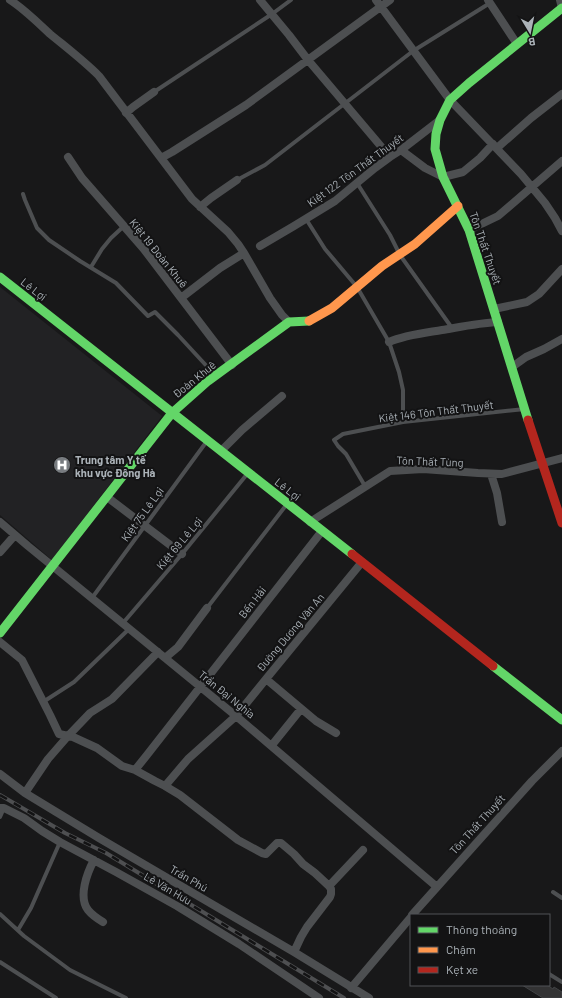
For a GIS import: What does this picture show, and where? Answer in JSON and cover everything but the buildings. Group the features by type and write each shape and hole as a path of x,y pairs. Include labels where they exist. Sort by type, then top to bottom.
{"street":[{"path":"10,0 88,64 192,199 228,232 244,253 270,298 282,315 290,322 308,321 332,308 382,266 415,244 458,206"},
{"path":"260,0 308,60 390,157"},
{"path":"160,158 246,105 308,60 379,3 390,0"},
{"path":"560,0 562,8"},
{"path":"489,1 517,44"},
{"path":"379,3 450,100 532,187 545,203 562,231"},
{"name":"Tôn Thất Thuyết","path":"562,8 469,82 450,100 440,120 436,134 435,149 443,177 469,230 562,523"},
{"path":"126,113 154,92"},
{"path":"401,150 425,168 443,177 464,172 562,94"},
{"name":"Kiệt 122 Tôn Thất Thuyết","path":"260,246 335,201 390,157 440,120"},
{"name":"Kiệt 19 Đoàn Khuê","path":"68,157 82,178 143,248 232,365"},
{"path":"469,230 498,216 562,161"},
{"path":"200,207 237,180"},
{"path":"181,298 220,268 244,253"},
{"path":"494,309 527,302 539,294 562,269"},
{"name":"Lê Lợi","path":"0,277 562,720"},
{"name":"Đoàn Khuê","path":"0,633 172,413 208,382 290,322"},
{"path":"389,342 414,335 470,325 498,322"},
{"path":"512,367 526,357 544,349 562,338"},
{"path":"221,451 242,430 282,396"},
{"name":"Tôn Thất Tùng","path":"310,522 390,471 423,469 502,474 562,458"},
{"path":"491,474 497,493 502,522"},
{"path":"107,497 182,554"},
{"name":"Trần Đại Nghĩa","path":"0,522 272,745 437,887"},
{"name":"Bến Hải","path":"135,770 322,531"},
{"path":"0,552 15,535"},
{"name":"Đường Dương Văn An","path":"165,786 188,759 236,716 362,562"},
{"path":"165,658 178,647 207,608"},
{"path":"0,642 22,660 59,734 73,737 97,748 122,766 135,770 165,786 191,803 238,840 262,853 266,854 278,843 280,843 330,886 330,898 307,928 294,952"},
{"path":"25,793 48,759 68,736 90,713 112,699 158,652"},
{"path":"266,679 316,721 336,733"},
{"path":"272,745 301,709"},
{"name":"Tôn Thất Thuyết","path":"414,914 532,780 562,751"},
{"name":"Trần Phú","path":"0,774 25,793 99,838 294,952 369,998"},
{"name":"Lê Văn Hưu","path":"2,808 24,818 60,842 177,906 239,944 319,998"},
{"path":"330,886 363,850"},
{"path":"94,860 86,880 84,902 88,910 103,922"},
{"name":"Tôn Thất Thuyết","path":"351,988 410,918"}],"lane":[{"path":"154,92 291,0"},
{"path":"237,180 265,165 413,51 489,1"},
{"path":"357,183 400,255 453,328"},
{"path":"23,194 24,200 37,228 49,240 116,283 148,316 155,312 216,376"},
{"path":"306,219 325,249 357,287 389,342 403,390 403,422"},
{"path":"91,267 102,249 124,226"},
{"name":"Kiệt 146 Tôn Thất Thuyết","path":"365,486 346,454 334,440 343,434 403,422 525,409"},
{"name":"Kiệt 75 Lê Lợi","path":"92,598 207,441"},
{"name":"Kiệt 69 Lê Lợi","path":"43,702 74,682 126,626 248,473"},
{"path":"207,608 287,503"},
{"path":"0,817 2,808"},
{"path":"18,930 31,908 60,842"},
{"path":"553,892 562,898"},
{"path":"0,914 24,936 70,970 126,998"},
{"path":"0,962 56,998"},
{"path":"550,975 562,982"}],"shaded area":[{"name":"Trung tâm Y tế khu vực Đông Hà","path":"0,287 162,416 52,560 0,515"}],"railway":[{"path":"0,795 65,833 106,853 344,998"}],"traffic: fast":[{"path":"528,420 469,230 443,177 435,149 436,134 440,120 450,100 562,8"},
{"path":"0,277 352,554"},
{"path":"0,633 172,413 208,381 289,322 309,321"},
{"path":"493,666 562,720"}],"traffic: slow":[{"path":"309,321 332,308 382,266 415,244 458,206"}],"traffic: jam":[{"path":"528,420 562,523"},
{"path":"352,554 493,666"}],"place":[{"name":"Trung tâm Y tế khu vực Đông Hà","path":"62,465"}]}
